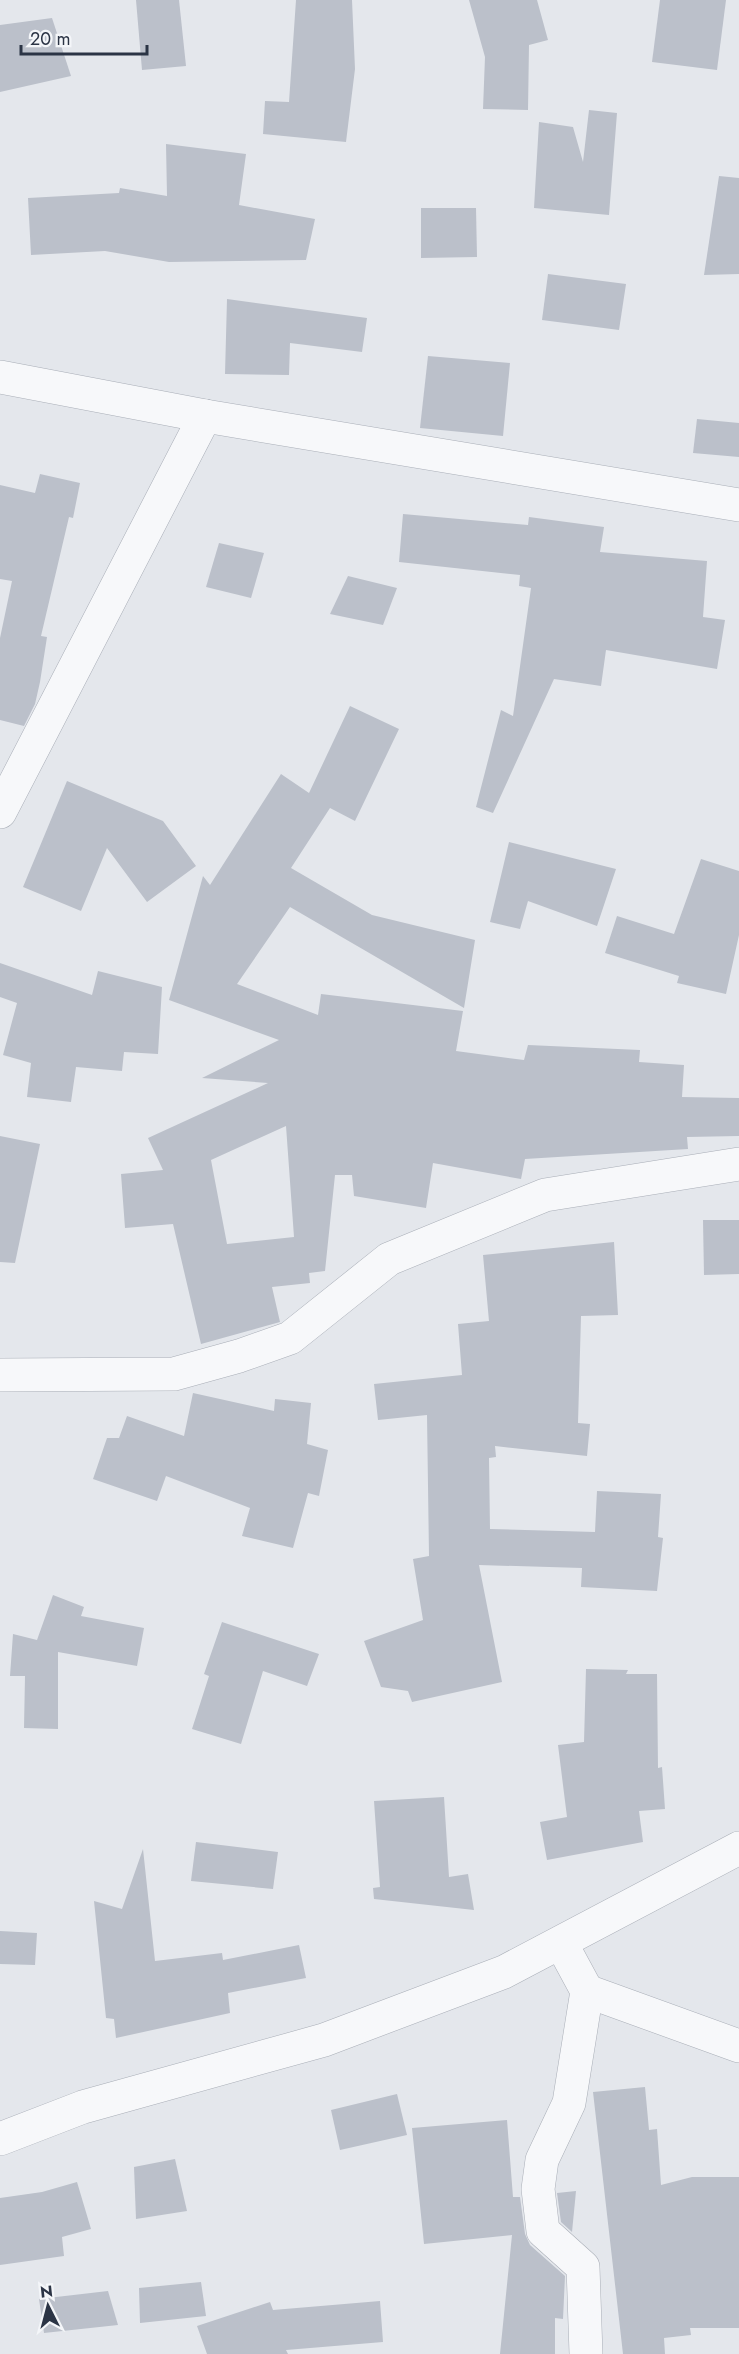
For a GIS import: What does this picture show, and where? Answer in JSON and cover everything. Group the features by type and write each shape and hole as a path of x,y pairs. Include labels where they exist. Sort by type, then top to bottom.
{"street":[{"path":"0,377 205,416 739,505"},
{"path":"0,812 205,416"},
{"path":"0,1375 174,1374 239,1356 290,1338 389,1259 545,1195 739,1164"},
{"path":"0,2139 83,2107 324,2040 504,1972 739,1848"},
{"path":"561,1943 587,1991 569,2103 542,2160 538,2189 543,2231 583,2267 586,2354"},
{"path":"587,1991 739,2046"}],"building":[{"path":"136,0 179,0 186,66 142,70"},
{"path":"296,0 352,0 355,69 346,142 263,134 265,101 289,102"},
{"path":"469,0 537,0 548,40 529,45 528,110 483,109 485,57"},
{"path":"660,0 726,0 717,70 652,62"},
{"path":"52,18 71,76 0,92 0,25"},
{"path":"589,110 617,113 609,215 534,208 539,122 573,127 583,162"},
{"path":"166,144 246,154 239,205 315,219 306,260 169,262 105,251 31,255 28,198 119,193 120,188 167,196"},
{"path":"719,176 739,178 739,274 704,275"},
{"path":"421,208 476,208 477,257 421,258"},
{"path":"548,274 626,284 619,330 542,320"},
{"path":"227,299 367,318 362,352 290,343 289,375 225,374"},
{"path":"428,356 510,363 503,436 420,428"},
{"path":"697,419 739,423 739,457 693,453"},
{"path":"40,474 80,483 73,518 69,517 41,636 47,637 35,704 24,726 0,720 0,638 12,581 0,579 0,485 35,493"},
{"path":"403,514 528,525 529,517 604,527 600,552 707,561 703,617 725,620 717,669 606,650 601,686 554,679 493,813 476,807 501,710 513,716 531,588 519,586 520,575 399,562"},
{"path":"219,543 264,553 251,598 206,587"},
{"path":"348,576 397,588 383,625 330,614"},
{"path":"350,706 399,729 355,821 330,808 291,868 372,915 475,940 464,1008 290,907 237,984 318,1015 321,994 463,1011 456,1051 524,1060 528,1045 640,1050 639,1062 684,1065 682,1097 739,1098 739,1136 687,1137 688,1149 525,1159 521,1179 433,1163 426,1208 354,1196 352,1175 335,1175 325,1271 309,1273 310,1283 272,1287 280,1322 201,1344 173,1224 125,1228 121,1174 163,1170 148,1138 268,1083 202,1078 279,1040 169,1000 203,876 210,885 281,774 309,793","holes":["286,1126 294,1237 227,1244 211,1160"]},
{"path":"67,781 163,821 196,866 147,902 107,848 81,911 23,887"},
{"path":"509,842 616,869 597,926 528,901 520,929 490,922"},
{"path":"701,859 739,871 739,935 726,994 677,983 679,976 605,953 617,916 674,934"},
{"path":"0,963 92,995 98,971 162,987 158,1054 124,1052 122,1071 76,1067 71,1102 27,1097 31,1063 3,1055 17,1003 0,997"},
{"path":"0,1136 40,1144 15,1263 0,1262"},
{"path":"703,1220 739,1220 739,1274 704,1275"},
{"path":"614,1242 618,1315 581,1316 578,1423 590,1424 587,1456 495,1446 496,1457 489,1458 490,1529 595,1532 597,1491 661,1494 658,1537 663,1538 657,1591 581,1587 582,1568 479,1565 502,1682 412,1702 408,1691 381,1687 364,1641 423,1620 413,1559 429,1556 427,1415 378,1420 374,1384 462,1375 458,1324 489,1321 483,1255"},
{"path":"193,1393 274,1411 275,1399 311,1403 307,1444 328,1450 319,1496 308,1493 293,1548 242,1536 250,1508 166,1476 157,1501 93,1479 107,1438 119,1438 127,1416 184,1436"},
{"path":"53,1595 84,1607 81,1616 144,1628 137,1666 58,1652 58,1729 24,1728 25,1676 10,1676 13,1634 37,1640"},
{"path":"222,1622 319,1654 307,1686 263,1671 241,1744 192,1729 209,1676 204,1674"},
{"path":"586,1669 628,1670 626,1674 657,1674 658,1768 662,1767 665,1809 639,1811 643,1842 547,1860 540,1822 567,1817 558,1745 584,1742"},
{"path":"444,1797 449,1877 468,1874 474,1910 374,1899 373,1888 380,1887 374,1801"},
{"path":"196,1842 278,1852 273,1889 191,1881"},
{"path":"143,1849 155,1961 222,1953 223,1960 299,1945 306,1978 228,1993 230,2013 116,2038 114,2019 106,2018 94,1901 122,1909"},
{"path":"0,1931 37,1933 35,1965 0,1964"},
{"path":"645,2087 649,2130 657,2129 661,2185 692,2177 739,2177 739,2328 690,2328 691,2335 664,2338 665,2354 623,2354 593,2092"},
{"path":"397,2094 407,2135 340,2150 331,2110"},
{"path":"507,2120 513,2197 520,2197 525,2234 530,2245 565,2276 563,2319 555,2318 555,2354 500,2354 512,2235 424,2244 412,2128"},
{"path":"175,2159 187,2211 136,2219 134,2167"},
{"path":"77,2182 91,2229 62,2237 64,2256 0,2265 0,2198 42,2192"},
{"path":"576,2191 572,2232 561,2222 557,2193"},
{"path":"201,2282 206,2316 140,2323 139,2288"},
{"path":"108,2291 118,2325 44,2333 39,2299"},
{"path":"380,2301 383,2342 286,2350 288,2354 207,2354 197,2326 270,2302 273,2310"}]}
